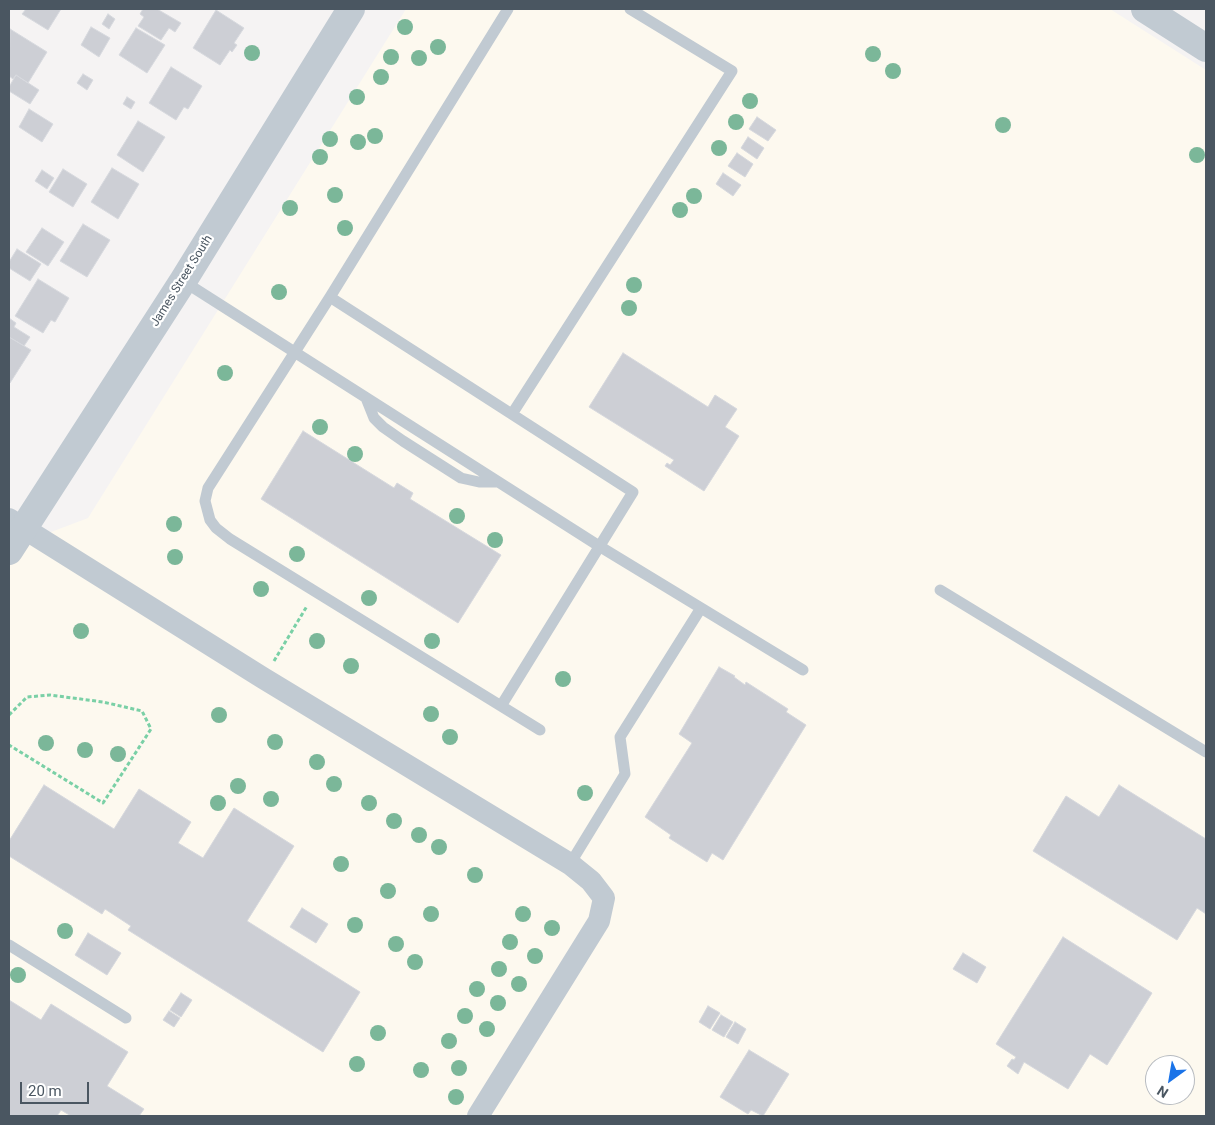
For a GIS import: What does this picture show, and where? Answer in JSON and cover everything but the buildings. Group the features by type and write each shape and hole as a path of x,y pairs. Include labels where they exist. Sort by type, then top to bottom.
{"street":[{"name":"James Street South","path":"9,552 16,523 182,281 351,9"},
{"path":"1145,9 1206,48"},
{"path":"16,523 264,678 570,864 591,881 604,898 599,921 478,1116"}],"lane":[{"path":"508,9 330,297 208,488 205,501 210,520 216,528 230,539 540,730"},
{"path":"512,414 732,72 630,9"},
{"path":"182,281 599,546 803,670"},
{"path":"330,297 633,492 501,706"},
{"path":"366,398 374,418 382,427 461,478 479,482 498,482"},
{"path":"940,590 1206,752"},
{"path":"570,864 625,774 620,737 701,608"},
{"path":"9,945 126,1018"}],"path":[{"path":"264,678 316,592"},
{"path":"9,715 27,697 50,695 103,702 142,711 150,729 103,803 9,745"}],"shaded area":[{"path":"406,9 1110,9 1206,70 1206,1116 9,1116 9,548 88,518"}]}
